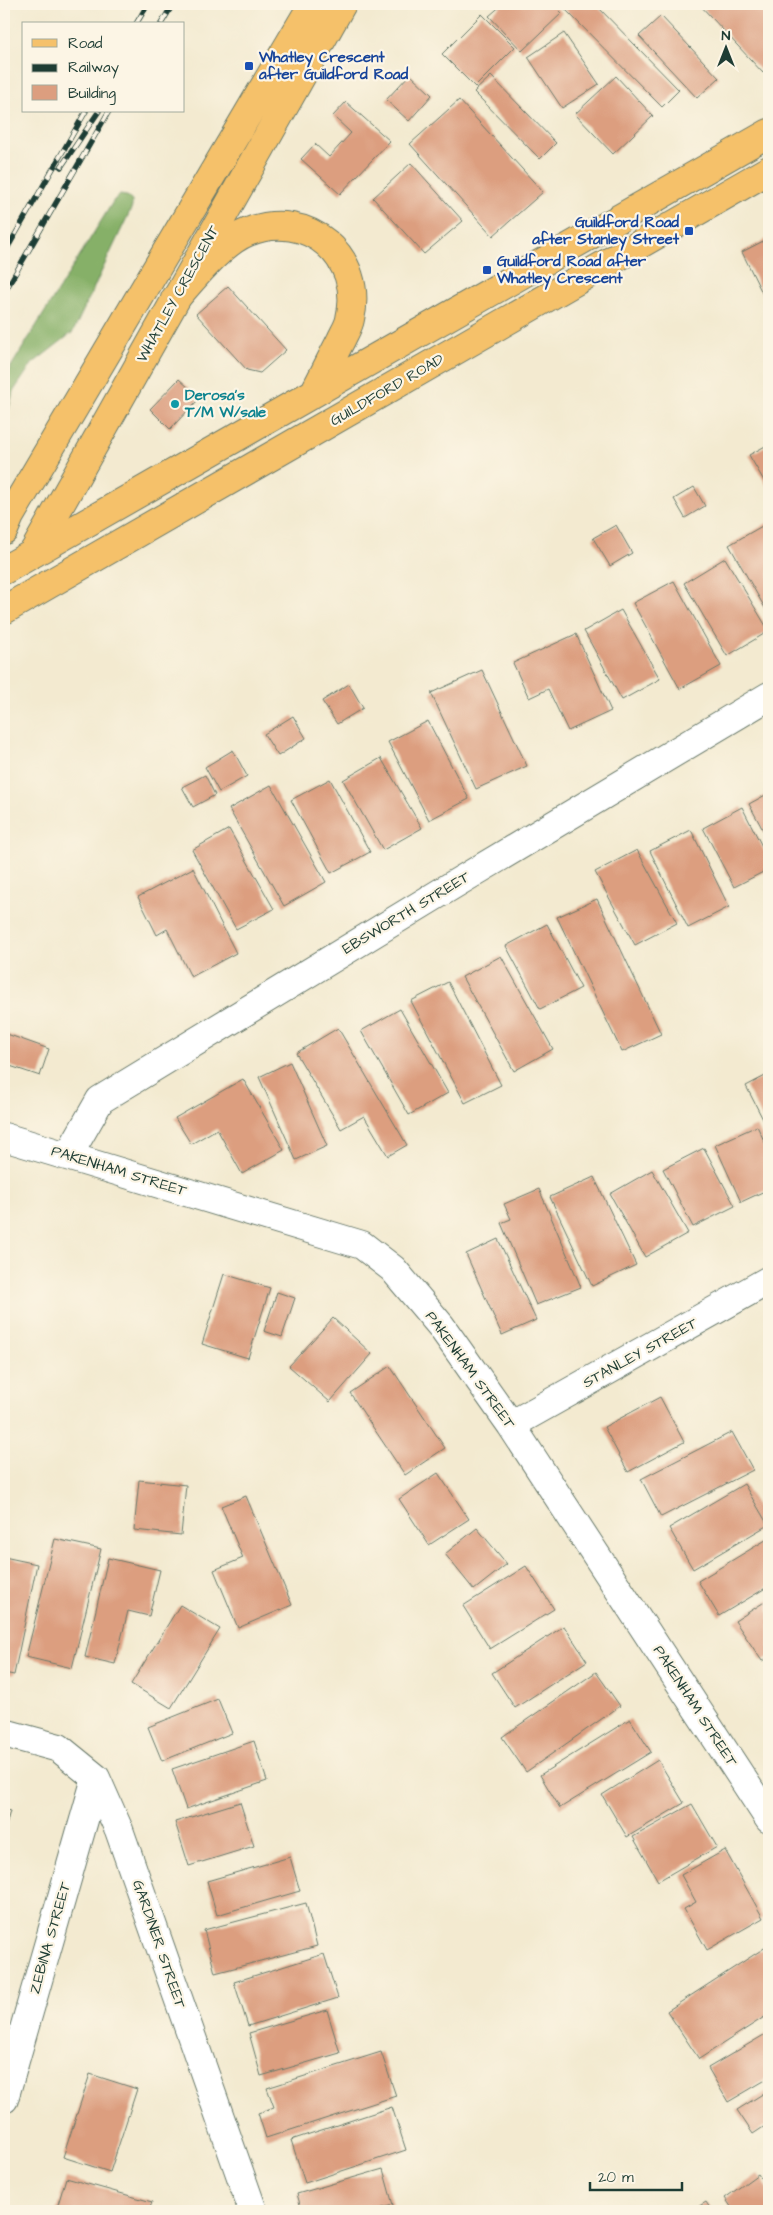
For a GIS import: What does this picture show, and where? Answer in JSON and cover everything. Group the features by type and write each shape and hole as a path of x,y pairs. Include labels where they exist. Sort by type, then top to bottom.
{"main road":[{"name":"WHATLEY CRESCENT","path":"4,530 20,499 312,4"},
{"name":"WHATLEY CRESCENT","path":"7,597 342,4"},
{"path":"33,554 769,132"},
{"name":"GUILDFORD ROAD","path":"7,597 769,170"},
{"path":"175,298 226,246 246,232 270,225 294,226 317,236 336,251 348,272 353,296 350,321 315,391"}],"street":[{"name":"EBSWORTH STREET","path":"68,1156 100,1100 453,885 769,696"},
{"name":"PAKENHAM STREET","path":"4,1137 362,1245 393,1269 441,1326 511,1425 769,1819"},
{"name":"STANLEY STREET","path":"511,1425 769,1280"},
{"name":"GARDINER STREET","path":"4,1733 59,1748 96,1778 119,1830 252,2211"},
{"name":"ZEBINA STREET","path":"4,2099 96,1778"}],"green space":[{"path":"120,195 127,196 132,201 132,207 73,332 32,364 13,392 4,428 4,378 114,200"}],"building":[{"path":"503,4 553,4 562,13 522,51 489,16"},
{"path":"560,4 595,4 679,90 662,107"},
{"path":"699,4 768,4 769,67 763,73"},
{"path":"482,14 515,47 475,87 442,54"},
{"path":"661,16 719,78 697,98 639,36"},
{"path":"564,33 599,84 562,108 528,57"},
{"path":"410,74 432,95 409,121 386,100"},
{"path":"491,76 556,143 540,159 474,92"},
{"path":"616,76 653,116 613,154 575,114"},
{"path":"459,100 543,192 493,236 410,144"},
{"path":"346,102 390,141 340,194 301,159 315,144 329,157 351,133 333,116"},
{"path":"411,163 463,221 424,254 373,198"},
{"path":"769,238 769,307 742,252"},
{"path":"228,286 286,350 260,373 247,370 196,314"},
{"name":"Derosa’s T/M W/sale","path":"179,379 200,398 170,429 150,409"},
{"path":"769,444 769,485 767,486 749,455"},
{"path":"694,487 705,506 685,518 674,499"},
{"path":"769,522 769,615 729,545"},
{"path":"616,525 632,553 610,566 593,538"},
{"path":"725,558 769,631 727,656 684,583"},
{"path":"674,581 721,666 680,689 633,603"},
{"path":"621,610 660,679 622,700 584,631"},
{"path":"576,634 611,711 568,731 548,689 529,698 513,663"},
{"path":"482,670 527,766 476,789 431,693"},
{"path":"349,684 363,708 337,724 322,701"},
{"path":"293,716 306,738 278,756 264,734"},
{"path":"428,721 469,799 429,820 388,742"},
{"path":"233,750 247,776 219,792 205,767"},
{"path":"381,758 422,828 383,850 343,780"},
{"path":"205,775 215,795 193,807 182,787"},
{"path":"330,779 370,852 331,873 291,800"},
{"path":"271,785 326,882 284,906 229,809"},
{"path":"769,793 769,841 749,804"},
{"path":"742,807 769,860 769,869 734,887 703,828"},
{"path":"229,829 274,909 236,929 192,850"},
{"path":"691,830 729,907 688,928 650,851"},
{"path":"637,850 677,923 635,945 595,872"},
{"path":"193,868 236,953 191,977 167,929 157,935 138,897"},
{"path":"597,899 661,1034 622,1052 557,917"},
{"path":"547,924 581,988 540,1009 506,946"},
{"path":"501,956 553,1049 514,1071 462,977"},
{"path":"448,982 501,1085 465,1103 411,1001"},
{"path":"400,1009 448,1093 409,1115 361,1031"},
{"path":"338,1028 407,1145 388,1156 364,1116 341,1129 296,1053"},
{"path":"4,1033 49,1049 40,1076 4,1064"},
{"path":"290,1062 327,1146 296,1160 259,1077"},
{"path":"769,1074 769,1131 746,1086"},
{"path":"243,1079 284,1150 242,1174 217,1129 191,1144 175,1118"},
{"path":"757,1126 769,1151 769,1189 741,1202 715,1145"},
{"path":"704,1148 735,1206 693,1227 663,1169"},
{"path":"652,1170 688,1233 645,1257 610,1194"},
{"path":"594,1177 636,1265 592,1286 550,1197"},
{"path":"539,1189 581,1287 536,1305 501,1223 511,1219 504,1204"},
{"path":"498,1239 536,1320 502,1335 466,1254"},
{"path":"224,1274 270,1288 248,1358 202,1344"},
{"path":"277,1292 295,1298 282,1337 264,1331"},
{"path":"333,1318 372,1354 330,1402 289,1366"},
{"path":"390,1366 445,1448 405,1475 350,1393"},
{"path":"660,1397 684,1442 628,1472 604,1427"},
{"path":"732,1432 753,1470 661,1517 641,1479"},
{"path":"438,1473 469,1519 429,1545 399,1499"},
{"path":"139,1480 186,1485 181,1535 134,1530"},
{"path":"744,1484 768,1525 693,1569 669,1528"},
{"path":"246,1496 292,1605 238,1628 214,1570 243,1558 221,1506"},
{"path":"477,1528 507,1564 474,1590 445,1554"},
{"path":"769,1538 769,1586 719,1616 698,1581"},
{"path":"55,1539 101,1549 72,1668 26,1657"},
{"path":"4,1557 37,1564 14,1675 4,1673"},
{"path":"108,1558 160,1570 149,1616 128,1611 115,1664 85,1657"},
{"path":"526,1566 554,1609 490,1649 463,1606"},
{"path":"769,1599 769,1657 762,1661 735,1621"},
{"path":"180,1605 220,1629 171,1708 131,1684"},
{"path":"564,1626 587,1661 515,1708 492,1673"},
{"path":"596,1672 620,1706 526,1772 502,1737"},
{"path":"218,1699 232,1733 162,1761 148,1727"},
{"path":"630,1719 651,1752 560,1808 540,1775"},
{"path":"254,1741 267,1781 186,1809 172,1769"},
{"path":"658,1760 684,1803 627,1837 602,1795"},
{"path":"240,1802 254,1846 189,1866 175,1822"},
{"path":"692,1804 717,1847 658,1881 633,1837"},
{"path":"4,1809 10,1811 4,1833"},
{"path":"725,1850 763,1918 707,1950 684,1909 696,1902 681,1875"},
{"path":"290,1857 300,1891 217,1915 207,1881"},
{"path":"306,1903 317,1946 215,1973 204,1930"},
{"path":"769,1945 769,2014 699,2059 667,2011"},
{"path":"324,1954 338,1998 248,2026 234,1982"},
{"path":"327,2010 340,2053 261,2076 249,2033"},
{"path":"769,2032 769,2078 728,2102 708,2068"},
{"path":"381,2052 396,2096 266,2138 258,2113 274,2107 267,2088"},
{"path":"90,2074 137,2089 110,2172 63,2157"},
{"path":"769,2090 769,2134 765,2126 753,2134 737,2110"},
{"path":"392,2107 406,2150 305,2183 291,2140"},
{"path":"383,2169 393,2205 371,2211 302,2211 297,2194"},
{"path":"758,2174 769,2190 769,2211 734,2211 725,2198"},
{"path":"66,2178 152,2202 149,2211 56,2211"},
{"path":"706,2202 712,2211 691,2211"}],"railway":[{"path":"137,22 148,4"},
{"path":"162,22 173,4"},
{"path":"4,254 85,112"},
{"path":"61,167 98,112"},
{"path":"4,293 108,112"}],"place":[{"name":"Whatley Crescent after Guildford Road","path":"249,66"},
{"name":"Guildford Road after Stanley Street","path":"689,231"},
{"name":"Guildford Road after Whatley Crescent","path":"487,270"},
{"name":"Derosa’s T/M W/sale","path":"175,404"}]}
